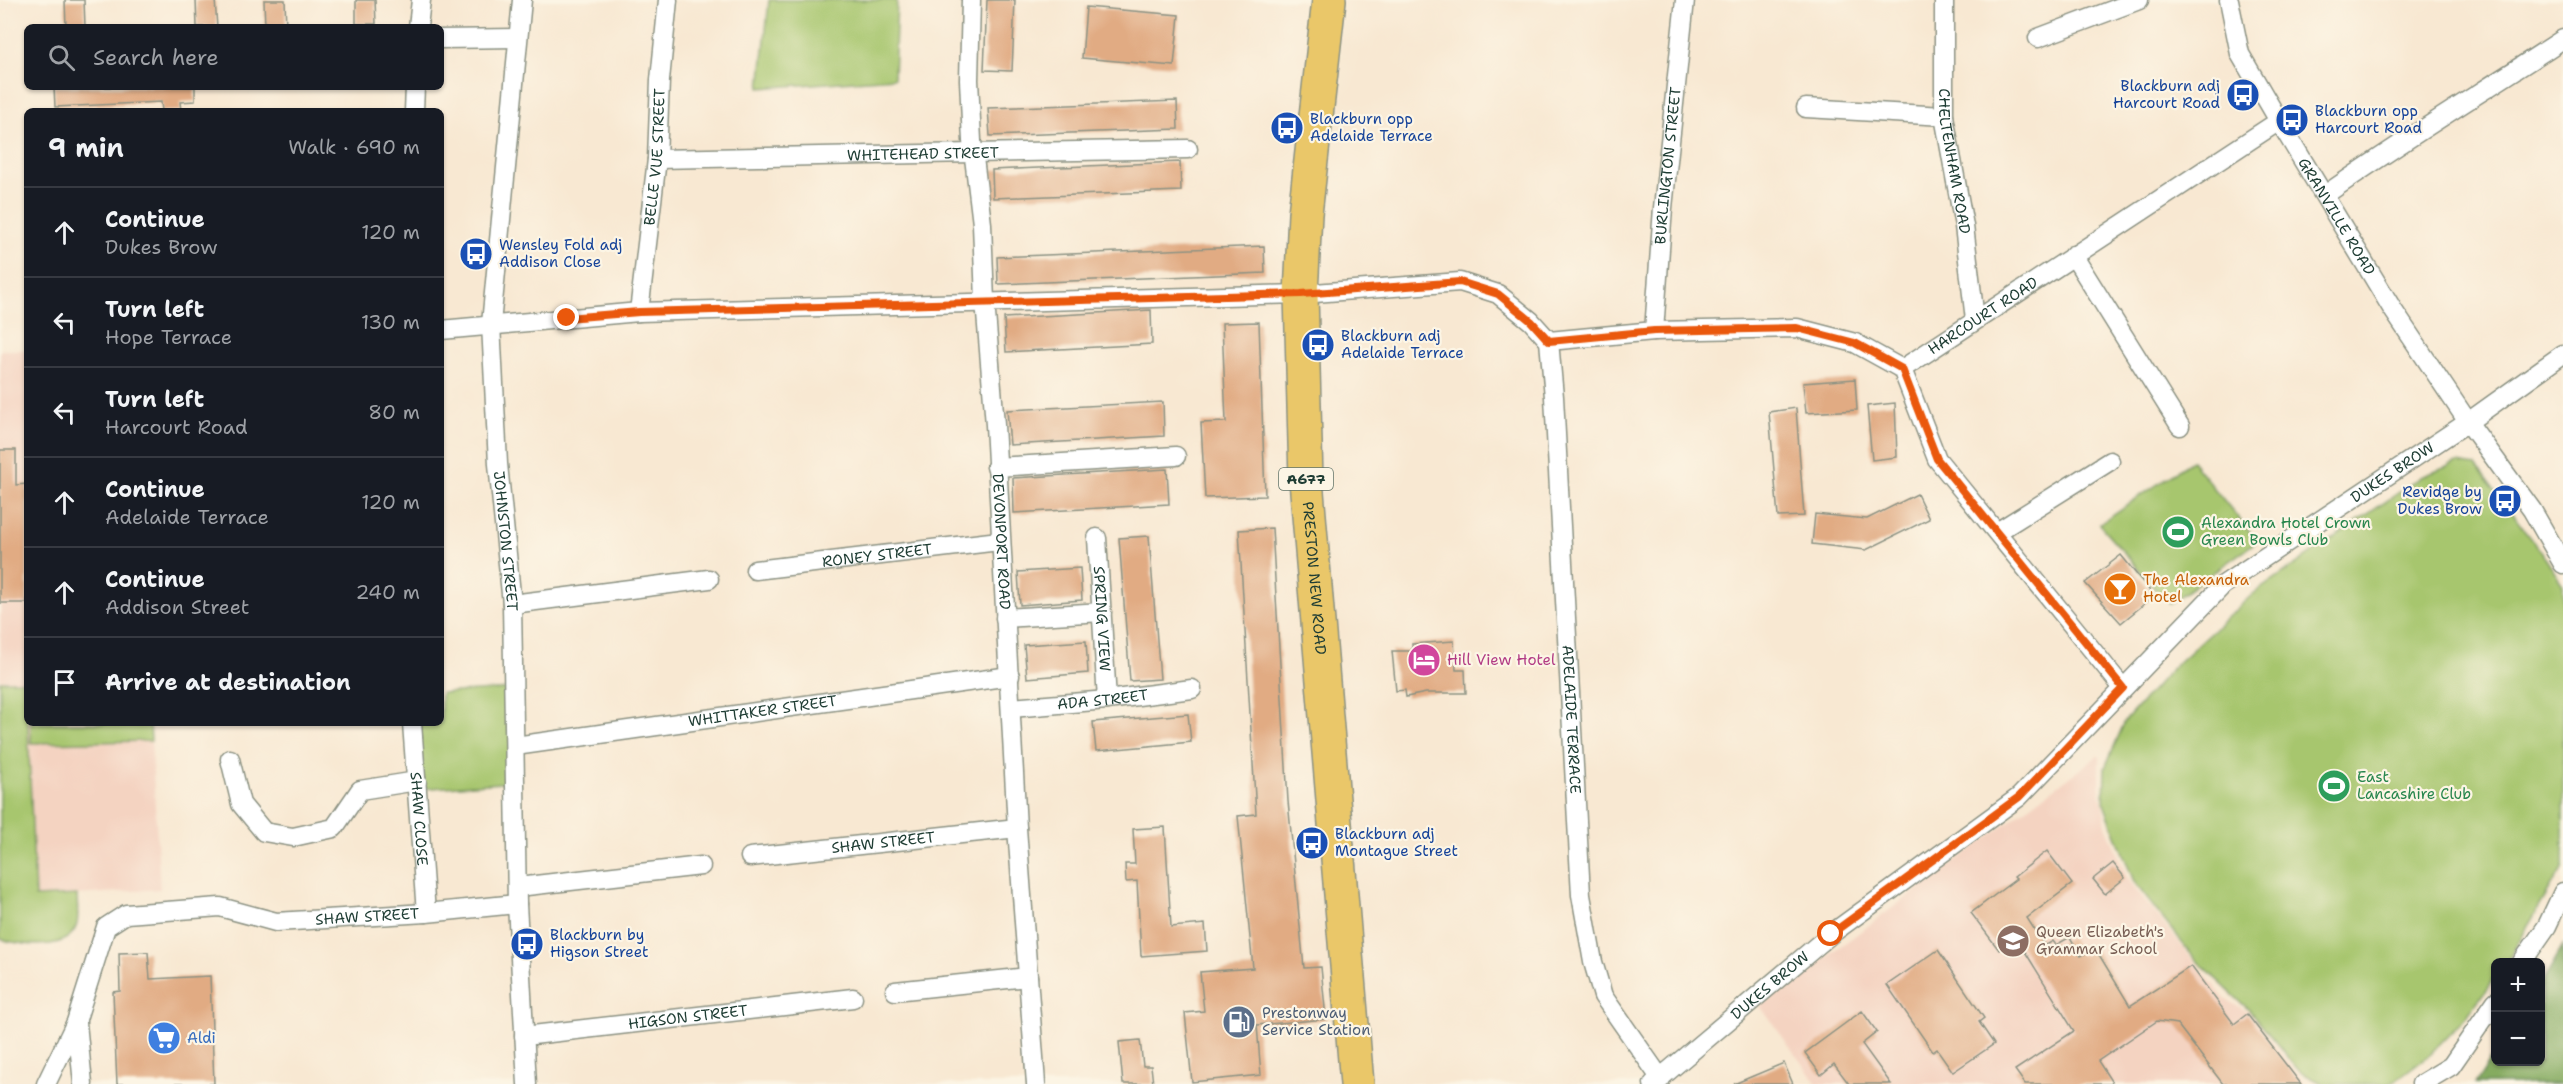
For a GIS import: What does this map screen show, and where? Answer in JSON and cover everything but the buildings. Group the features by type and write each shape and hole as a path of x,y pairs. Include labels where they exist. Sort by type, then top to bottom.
{"highway":[{"name":"PRESTON NEW ROAD","path":"1329,0 1305,214 1301,294 1306,480 1357,1084"}],"street":[{"path":"418,24 421,0"},
{"name":"JOHNSTON STREET","path":"522,0 491,324 498,464 512,604 518,896 527,1084"},
{"name":"BELLE VUE STREET","path":"639,312 657,159 660,80 668,0"},
{"name":"DEVONPORT ROAD","path":"971,0 969,80 973,154 982,224 999,541 1010,676 1017,828 1036,1084"},
{"name":"BURLINGTON STREET","path":"1654,331 1663,208 1685,0"},
{"name":"CHELTENHAM ROAD","path":"1944,0 1944,116 1964,226 1975,320"},
{"path":"2038,38 2139,0"},
{"name":"GRANVILLE ROAD","path":"2229,0 2240,54 2279,121 2393,310 2468,422 2532,510 2563,564"},
{"path":"444,39 518,38"},
{"path":"2325,195 2403,140 2434,124 2563,39"},
{"path":"414,108 415,90"},
{"path":"1806,108 1944,116"},
{"name":"HARCOURT ROAD","path":"1902,369 2279,121"},
{"name":"WHITEHEAD STREET","path":"657,159 1188,149"},
{"path":"2073,255 2180,426"},
{"path":"444,330 639,312 1301,294 1460,282 1498,294 1531,321 1549,341 1654,331 1797,328 1855,343 1902,369 1937,459 2123,688"},
{"name":"ADELAIDE TERRACE","path":"1549,341 1555,409 1581,895 1593,962 1603,996 1657,1081"},
{"name":"DUKES BROW","path":"1657,1081 1831,934 2019,797 2223,585 2468,422 2563,354"},
{"path":"996,467 1176,456"},
{"path":"1997,532 2110,461"},
{"name":"SPRING VIEW","path":"1097,538 1107,700"},
{"name":"RONEY STREET","path":"755,570 999,541"},
{"path":"512,604 709,579"},
{"path":"1005,618 1102,612"},
{"name":"WHITTAKER STREET","path":"515,746 1010,676"},
{"name":"ADA STREET","path":"1011,708 1107,700 1192,689"},
{"name":"SHAW CLOSE","path":"412,726 426,913"},
{"path":"230,759 241,804 264,832 293,837 333,828 360,790 417,781"},
{"name":"SHAW STREET","path":"750,857 1017,828"},
{"name":"SHAW STREET","path":"76,1022 106,927 126,914 220,907 276,922 426,913 701,866"},
{"path":"2525,958 2547,927 2563,892"},
{"path":"895,991 1028,977"},
{"name":"HIGSON STREET","path":"524,1036 853,998"},
{"path":"2421,1084 2451,1066 2491,1008"},
{"path":"46,1084 76,1022"},
{"path":"76,1022 83,1084"}],"shaded area":[{"path":"0,350 24,350 24,681 0,681"},
{"path":"28,726 150,726 160,889 35,898"},
{"name":"Queen Elizabeth's Grammar School","path":"2099,755 2099,784 2106,826 2129,882 2225,999 2248,1012 2305,1084 1817,1084 1760,1006"}],"green space":[{"path":"769,0 897,0 894,78 760,88"},
{"name":"Alexandra Hotel Crown Green Bowls Club","path":"2192,461 2257,541 2169,604 2099,524"},
{"name":"East Lancashire Club","path":"2457,463 2476,466 2542,553 2563,585 2563,867 2509,958 2491,958 2491,983 2467,1016 2430,1054 2390,1084 2324,1084 2300,1072 2249,1010 2195,959 2134,882 2104,804 2105,768 2125,721 2172,668 2253,594 2421,477"},
{"path":"0,681 24,681 24,726 28,726 35,897 77,895 77,924 72,933 55,943 31,945 0,939"},
{"path":"514,689 515,782 418,789 412,726 444,726 444,693"},
{"path":"31,726 150,726 151,741 31,743"},
{"path":"2563,946 2563,1084 2475,1084 2491,1059 2491,1066 2545,1066 2545,977"}],"place":[{"name":"Blackburn adj Harcourt Road","path":"2243,95"},
{"name":"Blackburn opp Harcourt Road","path":"2292,120"},
{"name":"Blackburn opp Adelaide Terrace","path":"1287,128"},
{"name":"Wensley Fold adj Addison Close","path":"476,254"},
{"name":"Blackburn adj Adelaide Terrace","path":"1318,345"},
{"name":"Revidge by Dukes Brow","path":"2505,501"},
{"name":"Alexandra Hotel Crown Green Bowls Club","path":"2178,532"},
{"name":"The Alexandra Hotel","path":"2120,589"},
{"name":"Hill View Hotel","path":"1424,660"},
{"name":"East Lancashire Club","path":"2334,786"},
{"name":"Blackburn adj Montague Street","path":"1312,843"},
{"name":"Queen Elizabeth's Grammar School","path":"2013,941"},
{"name":"Blackburn by Higson Street","path":"527,944"},
{"name":"Prestonway Service Station","path":"1239,1022"},
{"name":"Aldi","path":"164,1038"}],"route":[{"path":"567,318 639,312 1301,294 1460,282 1498,294 1531,321 1549,341 1654,331 1797,328 1855,343 1902,369 1937,459 2123,688 2019,797 1831,934"}]}
